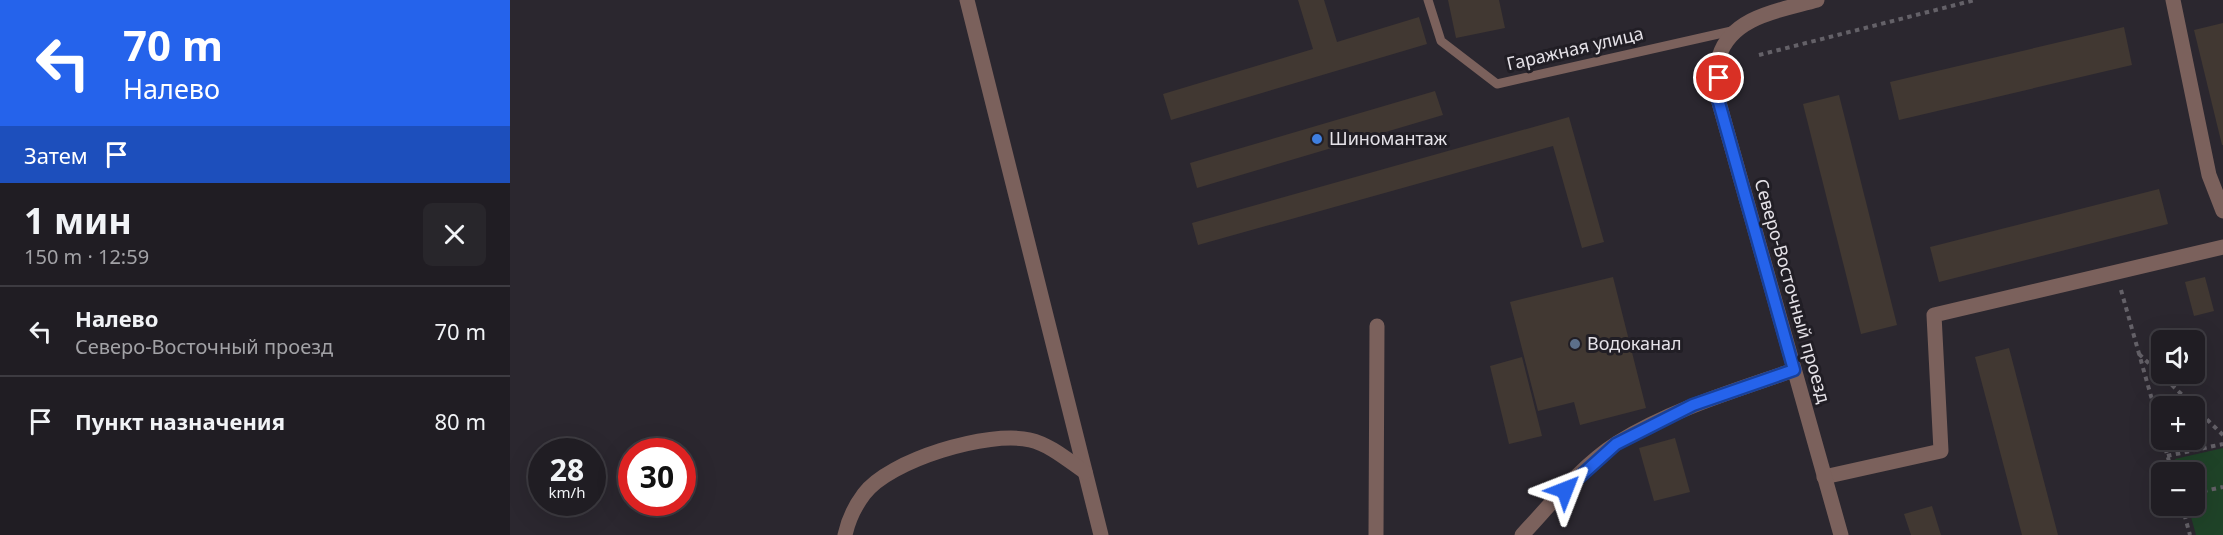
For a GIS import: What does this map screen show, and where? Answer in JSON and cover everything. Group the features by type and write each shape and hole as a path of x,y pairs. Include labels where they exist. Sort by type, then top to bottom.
{"street":[{"path":"967,0 1101,535"},
{"path":"1736,30 1760,16 1817,0"},
{"path":"2173,0 2209,175 2223,211"},
{"name":"Северо-Восточный проезд","path":"1736,30 1719,57 1718,99 1841,535"},
{"path":"1824,477 1941,451 1934,315 2223,247"},
{"path":"1376,535 1377,326"},
{"path":"1522,535 1579,475 1616,444 1693,405 1794,370"},
{"path":"844,535 848,522 865,492 893,469 940,451 996,438 1030,440 1085,472"}],"lane":[{"name":"Гаражная улица","path":"1428,0 1441,41 1497,84 1736,30"}],"path":[{"path":"1759,55 1976,0"},
{"path":"2116,272 2151,396"},
{"path":"2139,353 2183,396"},
{"path":"2205,418 2223,435"},
{"path":"2168,456 2223,444"},
{"path":"2166,450 2170,462"},
{"path":"2205,491 2223,487"},
{"path":"2184,516 2190,535"}],"green space":[{"path":"2223,448 2223,535 2196,535 2191,516 2205,516 2205,462 2176,462 2175,459"}],"building":[{"path":"1298,0 1324,0 1337,42 1419,17 1427,44 1171,120 1163,94 1313,49"},
{"path":"1448,0 1499,0 1505,28 1456,38"},
{"path":"2223,23 2223,145 2222,145 2194,30"},
{"path":"2124,27 2132,65 1899,120 1890,82"},
{"name":"Шиномантаж","path":"1435,91 1443,115 1197,188 1190,163"},
{"path":"1839,95 1897,325 1861,334 1803,104"},
{"path":"1569,117 1604,242 1582,248 1553,146 1198,245 1192,223"},
{"path":"2159,189 2168,224 1939,282 1930,247"},
{"name":"Водоканал","path":"1613,277 1646,408 1580,425 1574,402 1538,411 1510,302"},
{"path":"2205,277 2214,311 2194,316 2185,282"},
{"path":"2009,348 2058,535 2022,535 1975,357"},
{"path":"1522,357 1542,436 1509,444 1490,366"},
{"path":"1675,438 1690,492 1654,501 1639,448"},
{"path":"1932,506 1941,535 1911,535 1904,514"}],"place":[{"name":"Шиномантаж","path":"1317,139"},
{"name":"Водоканал","path":"1575,344"}],"route":[{"path":"1565,490 1616,444 1693,405 1794,370 1718,99 1719,78"}]}
